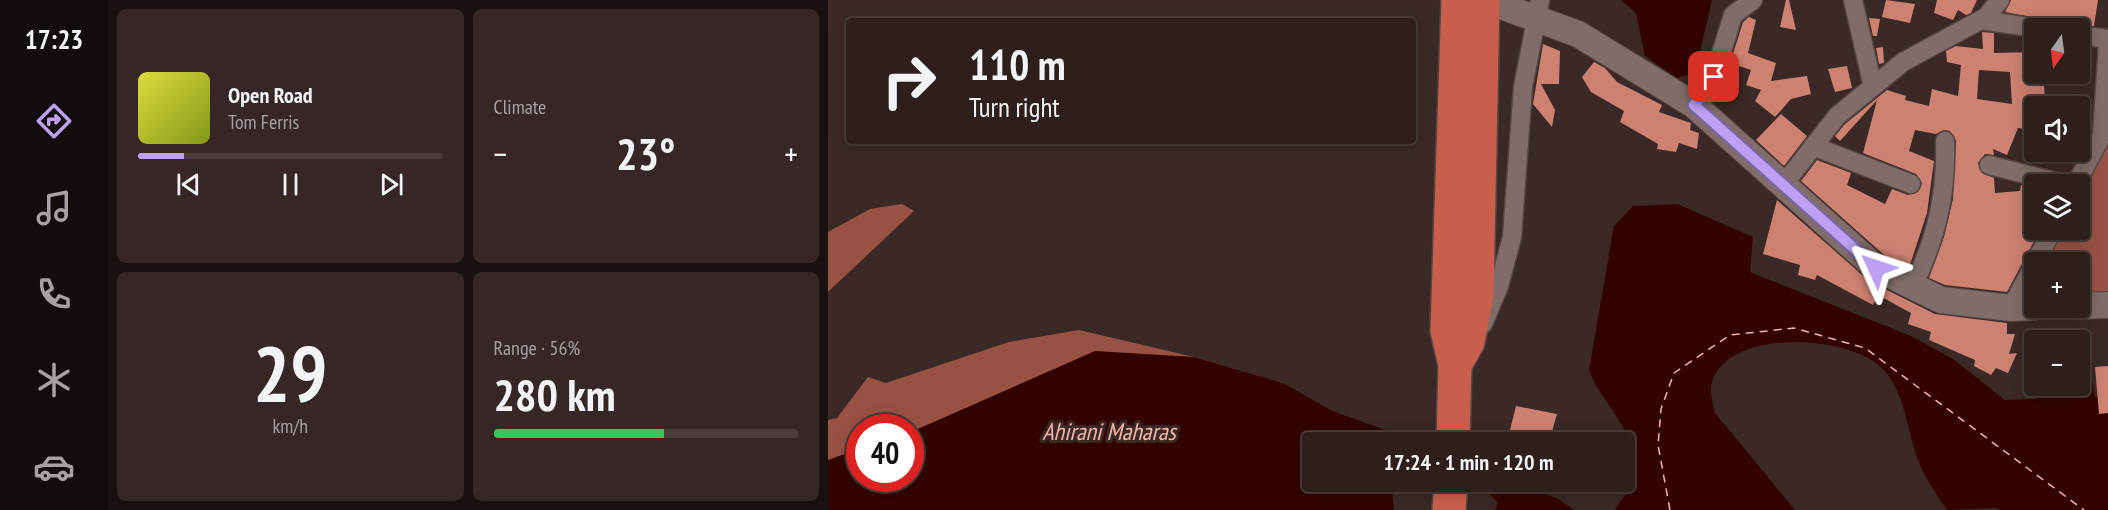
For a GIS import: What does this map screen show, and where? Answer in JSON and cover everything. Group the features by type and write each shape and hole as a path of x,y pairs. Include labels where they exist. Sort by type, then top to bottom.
{"highway":[{"path":"1453,430 1455,365 1447,330 1458,0"},
{"path":"1455,365 1468,342 1477,295 1484,0"},
{"path":"1449,510 1450,492"}],"street":[{"path":"1484,0 1538,10 1694,105 1876,268 1941,300 2023,308"},
{"path":"1694,105 1714,77 1733,15 1753,0"},
{"path":"1853,0 1873,87"},
{"path":"1784,184 1838,116 1903,62 1980,20 2000,0"},
{"path":"1455,365 1471,346 1486,319 1499,286 1512,237 1523,87 1538,10"},
{"path":"1980,20 2024,26"},
{"path":"2081,174 2102,135 2108,41 2090,37"},
{"path":"1913,286 1930,251 1940,214 1946,171 1945,141"},
{"path":"1814,147 1911,184"},
{"path":"1989,165 2025,174"},
{"path":"2090,306 2108,305"}],"shaded area":[{"path":"2108,141 2108,305 2090,306 2090,252 2041,252 2047,240 2090,240 2090,174 2086,174"},
{"path":"902,204 914,211 828,292 828,232 870,209"},
{"path":"1079,330 1194,357 1283,383 924,483 924,414 846,414 846,492 892,492 828,510 828,420 837,418 868,377 886,383 1009,342"}],"water":[{"path":"1621,0 1712,0 1695,73 1677,78 1645,56 1636,13"},
{"path":"1677,204 1753,237 1750,272 1911,336 1953,359 2005,400 2036,399 2039,396 2090,396 2090,371 2095,397 2108,395 2108,510 2000,510 1995,508 1947,510 1921,467 1902,403 1891,379 1883,369 1867,358 1845,349 1792,342 1765,345 1741,352 1723,364 1712,382 1711,389 1715,413 1795,510 1615,510 1627,492 1635,492 1635,432 1626,432 1589,370 1614,226 1633,206"},
{"name":"Ahirani Maharas","path":"1095,351 1194,357 1283,383 1332,411 1391,432 1302,432 1302,492 1392,492 1394,510 828,510 828,460 846,454 846,492 924,492 924,426"},
{"path":"1488,492 1541,492 1558,499 1574,510 1495,510 1498,503"}],"building":[{"path":"1786,0 1789,0 1796,30 1780,27"},
{"path":"1886,0 1915,4 1910,23 1882,17"},
{"path":"1937,0 1977,0 1971,13 1966,15 1958,10 1953,20 1934,13"},
{"path":"2011,0 2098,0 2094,26 2090,26 2090,18 2036,18 2005,12"},
{"path":"1749,17 1756,20 1748,53 1776,63 1771,81 1807,76 1811,94 1791,99 1775,117 1755,101 1761,90 1746,85 1751,70 1730,63 1743,22"},
{"path":"1869,18 1880,19 1877,36 1873,36"},
{"path":"1982,32 1994,33 1994,53 2024,52 2024,84 2044,85 2045,96 2024,96 2024,129 2018,128 2007,155 1993,149 1994,155 1985,154 1978,163 1982,173 1994,178 1995,193 2020,191 2021,185 2024,186 2024,240 2035,240 2028,252 2024,252 2024,260 2007,292 1945,285 1929,278 1944,237 1953,199 1956,141 1950,131 1944,130 1936,134 1915,130 1909,151 1934,161 1927,213 1909,268 1884,255 1801,181 1817,160 1851,173 1847,185 1885,204 1892,189 1908,195 1918,192 1922,183 1916,174 1863,153 1877,100 1840,141 1835,136 1845,124 1887,90 1906,96 1905,100 1929,106 1932,89 1958,96 1961,65 1947,62 1946,51 1956,46 1983,49","holes":["1979,70 2010,72 2012,104 1977,99"]},
{"path":"1543,44 1560,51 1559,84 1541,84 1555,110 1552,127 1533,104"},
{"path":"1883,47 1884,63 1879,64 1876,48"},
{"path":"1594,62 1605,68 1617,82 1662,105 1659,112 1691,123 1690,130 1699,133 1697,149 1679,143 1676,152 1657,149 1658,144 1620,122 1624,111 1591,92 1582,77"},
{"path":"1847,66 1852,88 1835,92 1828,69"},
{"path":"1781,114 1807,136 1784,166 1756,140"},
{"path":"1777,200 1869,281 1935,314 2007,323 2007,334 2015,334 2009,354 2017,353 2008,373 1996,368 1991,375 1974,366 1975,360 1929,340 1931,332 1908,324 1911,313 1878,295 1873,305 1817,275 1815,280 1798,275 1800,265 1763,254"},
{"path":"2108,366 2108,413 2099,414 2095,367"},
{"path":"1516,406 1557,414 1552,432 1510,432"}],"ferry route":[{"path":"1670,510 1658,445 1661,409 1674,373 1730,335 1794,328 1865,348 2084,510"}],"route":[{"path":"1714,77 1694,105 1876,268"}]}
